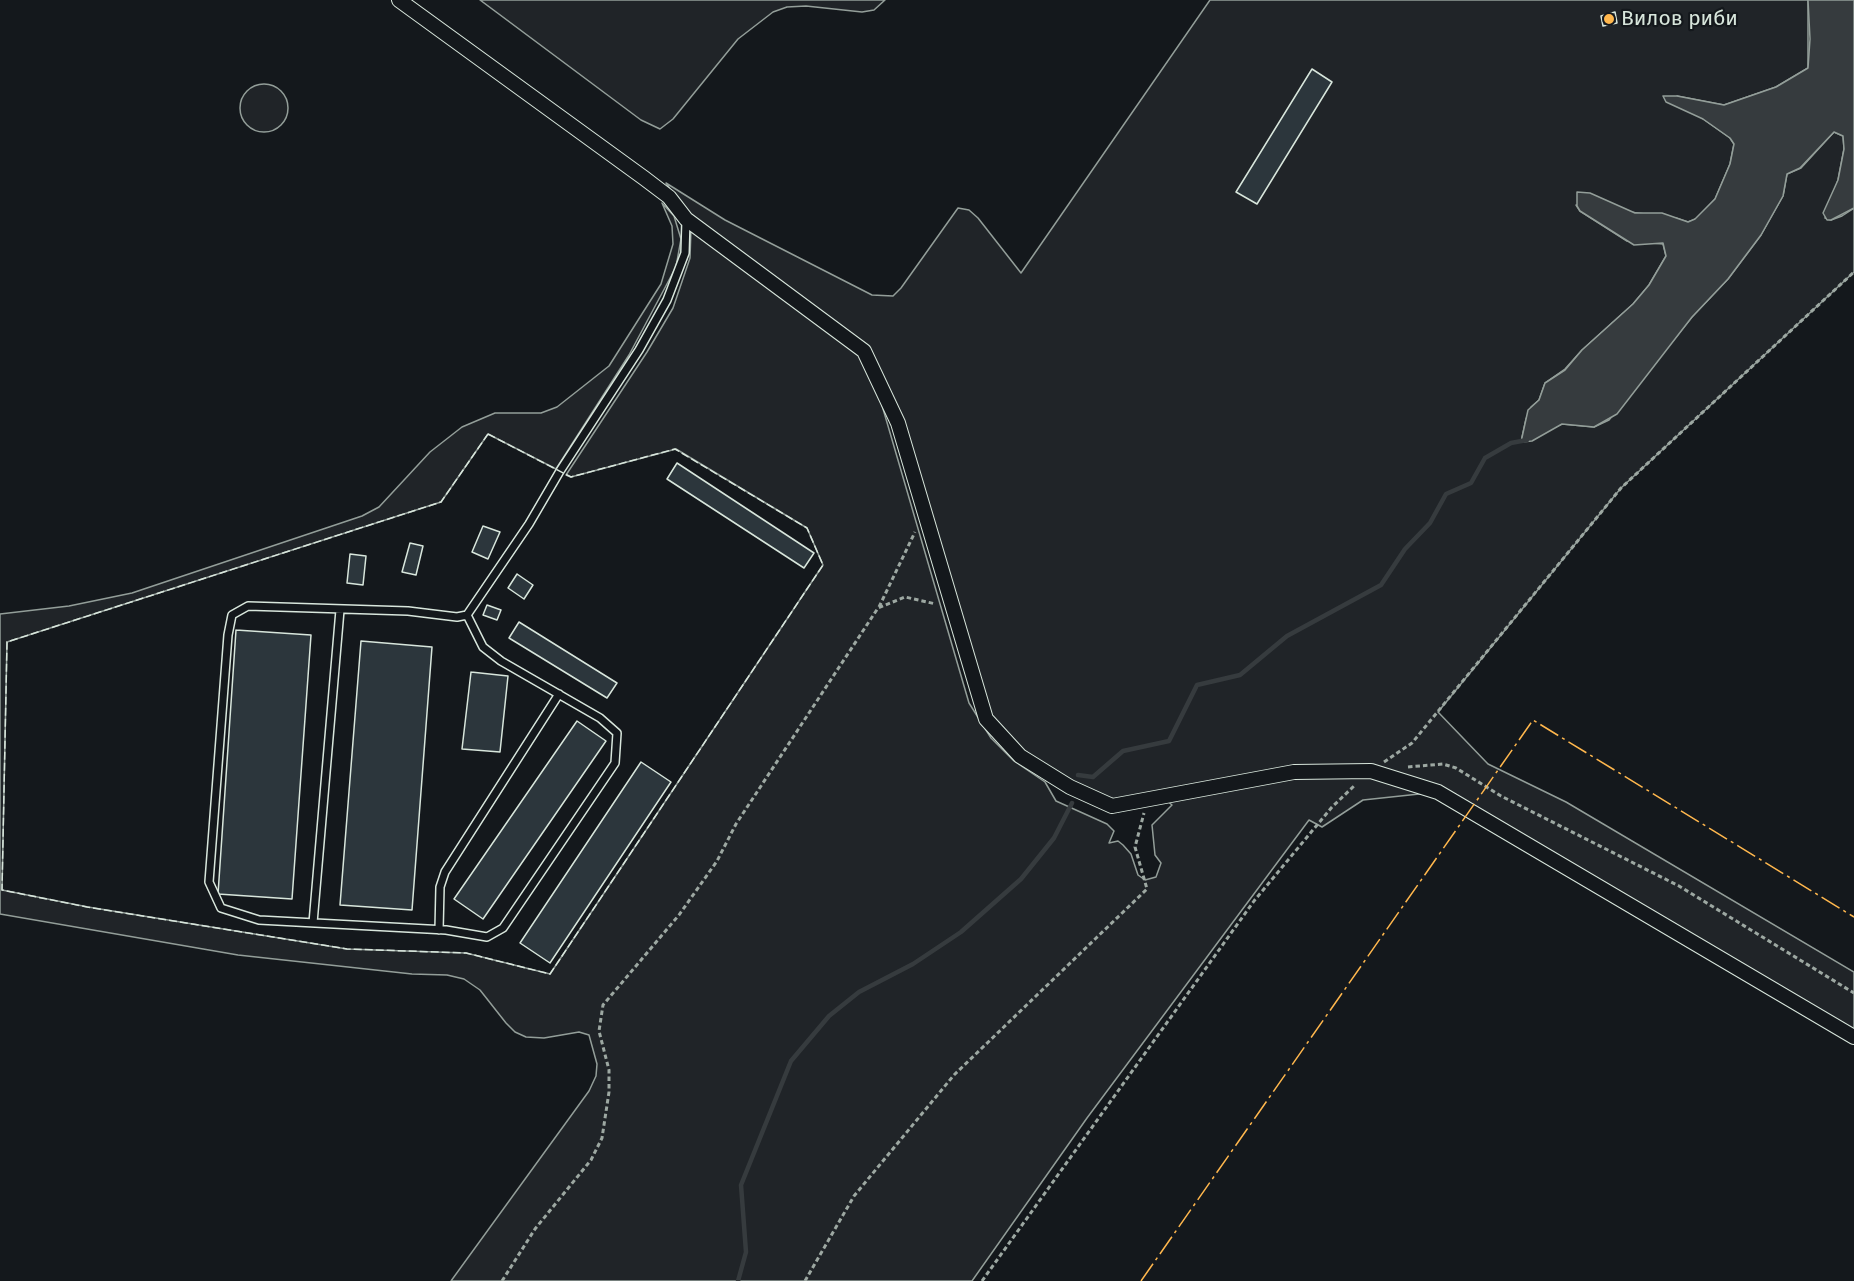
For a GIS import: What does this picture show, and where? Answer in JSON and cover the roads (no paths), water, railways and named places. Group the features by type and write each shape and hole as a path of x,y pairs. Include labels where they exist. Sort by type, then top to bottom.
{"street":[{"path":"399,0 644,177 669,196 686,219 864,351 898,423 986,719 1020,756 1070,787 1112,806 1294,772 1371,771 1438,792 1854,1037"}],"lane":[{"path":"467,615 483,647 600,718 617,733 618,752 615,763 504,928 488,937 439,930 260,920 221,908 209,882 228,635 232,615 248,606 408,611 457,617 467,615 529,524 560,471 639,350 667,300 685,253 686,219"},
{"path":"313,923 340,610"},
{"path":"439,930 441,887 445,872 559,694"}],"waterway":[{"path":"1078,775 1093,777 1123,751 1169,741 1197,685 1240,675 1287,636 1381,585 1405,549 1430,523 1446,494 1471,483 1485,458 1511,443 1527,440"},
{"path":"738,1281 746,1252 741,1185 791,1061 829,1016 859,992 913,964 961,932 1021,879 1054,838 1072,803"}],"place":[{"name":"Вилов риби","path":"1609,19"}]}
